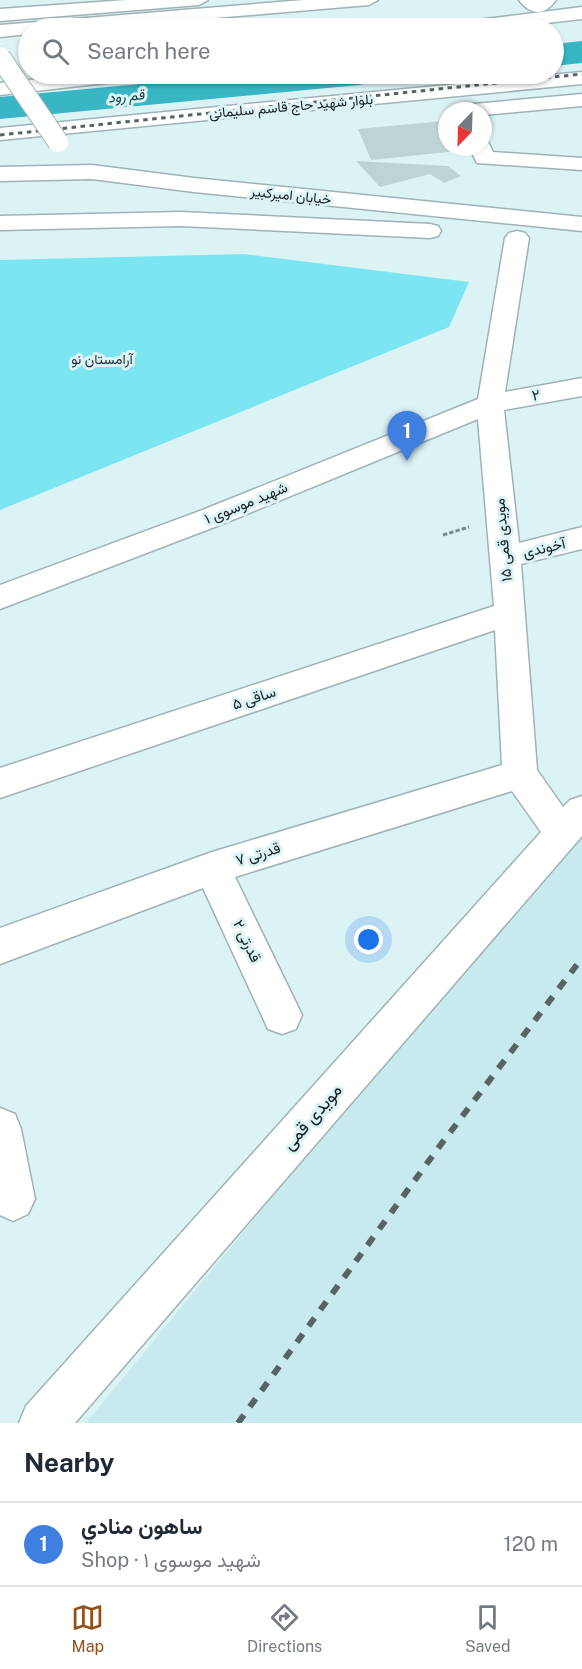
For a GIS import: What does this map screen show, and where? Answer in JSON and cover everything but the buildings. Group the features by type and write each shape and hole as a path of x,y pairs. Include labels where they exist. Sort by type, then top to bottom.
{"main road":[{"path":"0,15 199,0"},
{"path":"155,18 369,0"},
{"path":"528,0 539,8 547,0"},
{"path":"542,18 582,13"},
{"path":"0,31 18,29"},
{"path":"0,57 18,83"},
{"name":"بلوار شهید حاج قاسم سلیمانی","path":"564,80 582,78"},
{"path":"18,84 67,157 92,172 74,183 70,195 98,205 195,205 283,213 373,227"},
{"path":"0,168 27,154 32,144 5,101 85,84"},
{"name":"بلوار شهید حاج قاسم سلیمانی","path":"0,134 520,84"},
{"path":"492,108 582,100"},
{"path":"483,156 484,158 582,164"},
{"name":"خیابان امیرکبیر","path":"0,174 92,172 194,185 582,224"},
{"name":"خیابان امیرکبیر","path":"0,224 181,219 373,227 582,243"},
{"name":"مویدی قمی ۱۵","path":"516,238 490,404 506,557 520,774"},
{"name":"۲","path":"490,404 582,387"},
{"name":"شهید موسوی ۱","path":"0,597 215,516 490,404"},
{"name":"آخوندی","path":"506,557 582,538"},
{"name":"ساقی ۵","path":"0,783 509,614"},
{"path":"520,774 571,822"},
{"name":"قدرتی ۷","path":"0,946 212,868 520,774"},
{"name":"مویدی قمی","path":"43,1423 571,822"},
{"name":"قدرتی ۲","path":"212,868 282,1015"},
{"path":"0,1129 13,1199"}],"shaded area":[{"path":"582,838 582,1423 86,1423 488,934"}],"green space":[{"name":"آرامستان نو","path":"243,254 469,282 449,327 0,510 0,260"}],"waterway":[{"name":"قم رود","path":"564,54 582,52"},
{"name":"قم رود","path":"0,108 253,84"}],"railway":[{"path":"564,76 582,74"},
{"path":"0,135 487,84"},
{"path":"238,1423 439,1147 582,958"}],"place":[{"name":"ساهون منادي","path":"407,461"}]}
